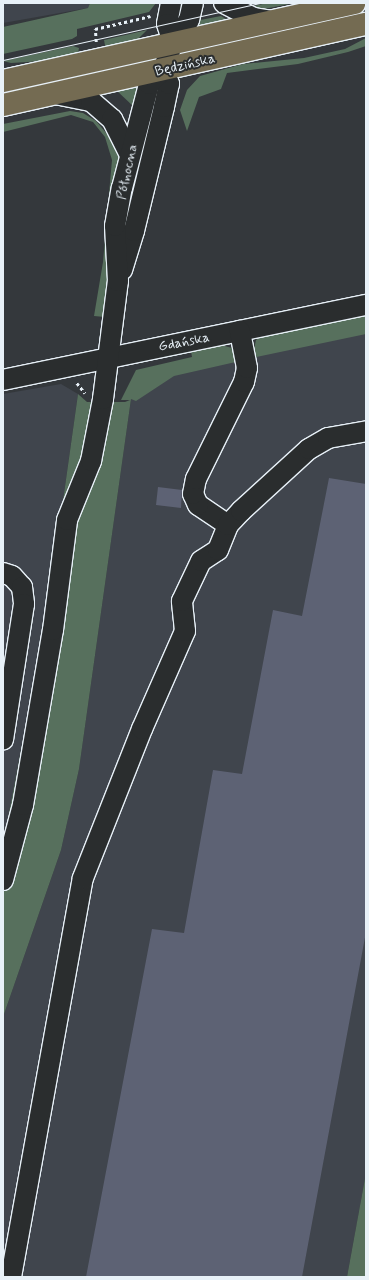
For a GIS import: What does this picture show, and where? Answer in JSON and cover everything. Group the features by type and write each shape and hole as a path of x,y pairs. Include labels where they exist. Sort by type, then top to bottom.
{"main road":[{"name":"Będzińska","path":"3,81 354,3"},
{"name":"Będzińska","path":"3,105 366,24"}],"street":[{"path":"171,3 167,24 173,42"},
{"name":"Północna","path":"3,880 23,805 53,630 67,520 91,461 103,399 118,281 115,226 130,155 149,84 163,70 173,42 189,20 193,3"},
{"path":"224,3 253,18 273,21"},
{"name":"Północna","path":"118,281 134,231 169,84 163,70"},
{"path":"55,94 91,101 112,119 130,155"},
{"name":"Gdańska","path":"3,380 109,357 366,306"},
{"path":"228,525 198,506 193,494 196,479 244,382 248,368 240,331"},
{"path":"11,1277 83,878 142,729 185,631 182,601 201,561 218,550 228,525 309,449 328,438 366,431"},
{"path":"3,573 12,576 22,587 24,604 3,739"}],"shaded area":[{"path":"3,3 90,3 88,8 3,23"},
{"path":"366,328 366,1173 347,1277 3,1277 3,1017 61,850 79,769 131,399 169,373"},
{"path":"61,384 78,394 47,615 3,844 3,394"}],"green space":[{"path":"90,3 156,3 149,12 77,29 77,36 72,39 3,54 3,27 88,8"},
{"path":"267,3 294,3 254,11 246,8"},
{"path":"221,16 229,21 196,30 195,21"},
{"path":"147,30 135,42 106,51 104,40"},
{"path":"366,38 366,46 348,52 298,64 227,73 221,89 199,97 187,131 180,110 187,90 200,76 243,64 304,58 345,49"},
{"path":"73,46 79,48 78,53 43,61 11,63 3,61"},
{"path":"133,85 138,87 134,107 115,89"},
{"path":"70,111 83,113 96,121 107,134 111,132 117,148 120,165 109,244 105,317 94,316 103,262 112,160 105,137 93,122 71,115 3,132 3,124"},
{"path":"366,314 366,334 252,358 256,340 265,334"},
{"path":"221,345 232,348 240,361 174,376 136,401 131,399 79,769 61,850 3,1017 3,844 47,615 78,394 87,402 125,402 130,400 121,400 136,370 192,357 191,351"},
{"path":"366,1173 366,1277 347,1277 355,1233"}],"building":[{"path":"329,478 366,484 366,932 302,1277 86,1277 152,929 184,933 213,770 242,774 273,610 302,616"},
{"path":"158,487 182,490 181,508 156,505"}],"tram line":[{"path":"3,60 260,3"}]}
